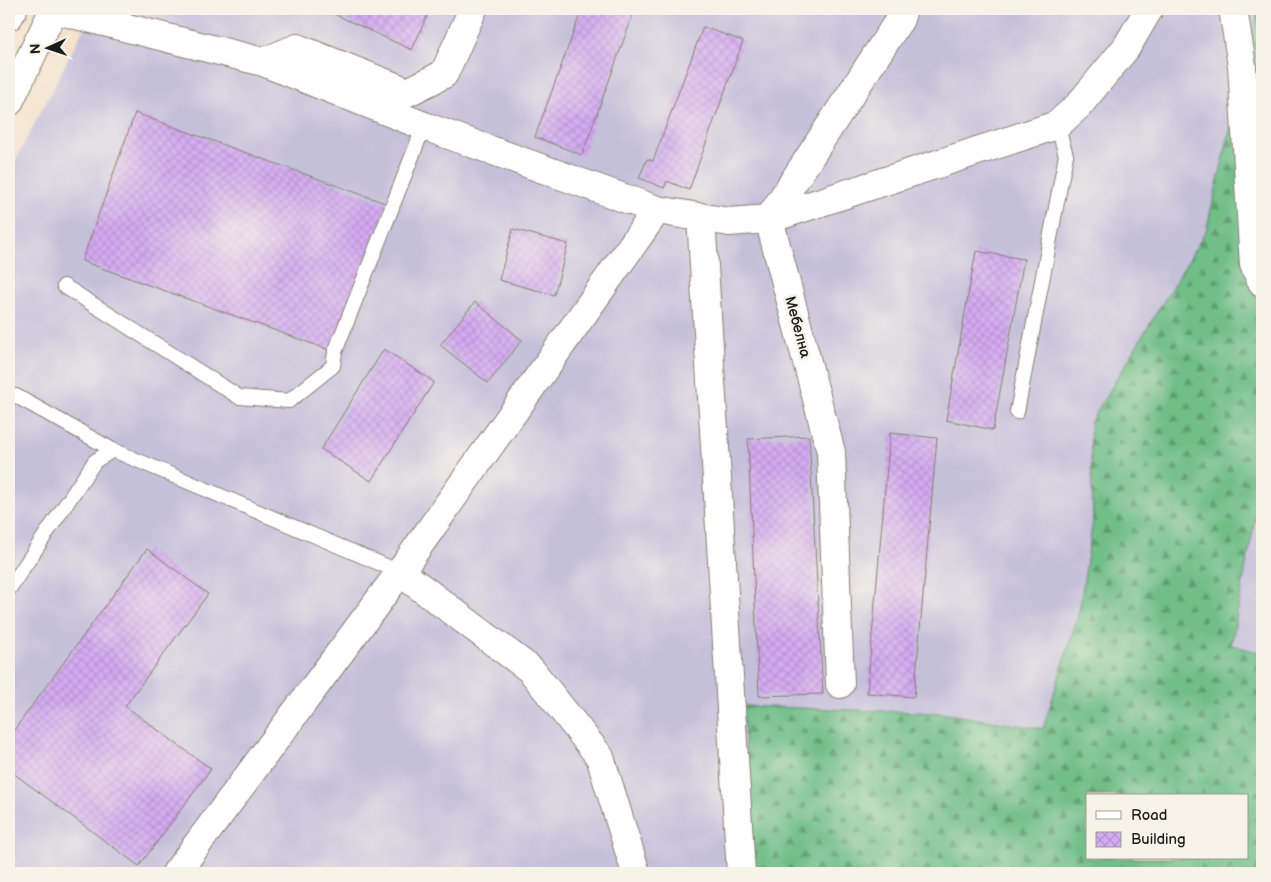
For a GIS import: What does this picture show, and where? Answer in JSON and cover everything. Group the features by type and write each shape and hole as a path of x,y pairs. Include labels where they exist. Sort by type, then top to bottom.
{"street":[{"path":"9,16 12,9"},
{"path":"9,102 54,9 263,62 424,126 657,210 729,222 769,219 1057,125 1078,106 1126,48 1148,9"},
{"path":"263,62 297,48 408,92 444,74 473,9"},
{"path":"769,219 900,19 903,9"},
{"path":"1233,9 1242,66 1254,265 1262,282"},
{"path":"176,873 400,572 657,210"},
{"path":"701,217 742,873"},
{"name":"Мебелна","path":"769,219 830,452 840,684"},
{"path":"400,572 531,670 600,757 636,873"}],"lane":[{"path":"1017,412 1066,155 1057,125"},
{"path":"64,286 239,397 289,401 333,366 335,352 424,126"},
{"path":"16,396 113,450 400,572"},
{"path":"9,588 95,461 113,450"}],"shaded area":[{"path":"94,9 1262,9 1262,873 9,873 9,173"}],"green space":[{"path":"1259,9 1262,9 1262,483 1231,645 1262,653 1262,873 755,873 752,867 743,706 940,713 1043,729 1079,612 1093,521 1090,423 1206,231"}],"building":[{"path":"331,9 430,9 412,50 332,13"},
{"path":"582,9 635,9 582,155 535,137"},
{"path":"703,27 743,41 689,190 667,181 664,188 639,178 647,159 653,161"},
{"path":"135,113 388,204 335,352 82,261"},
{"path":"513,229 568,244 554,295 499,280"},
{"path":"976,251 1024,259 993,430 946,420"},
{"path":"475,302 522,340 488,383 440,345"},
{"path":"384,349 434,382 371,481 321,449"},
{"path":"890,433 937,438 914,697 867,693"},
{"path":"809,436 823,694 759,696 748,439"},
{"path":"147,549 208,594 125,706 211,769 139,866 9,770 9,737"}]}
